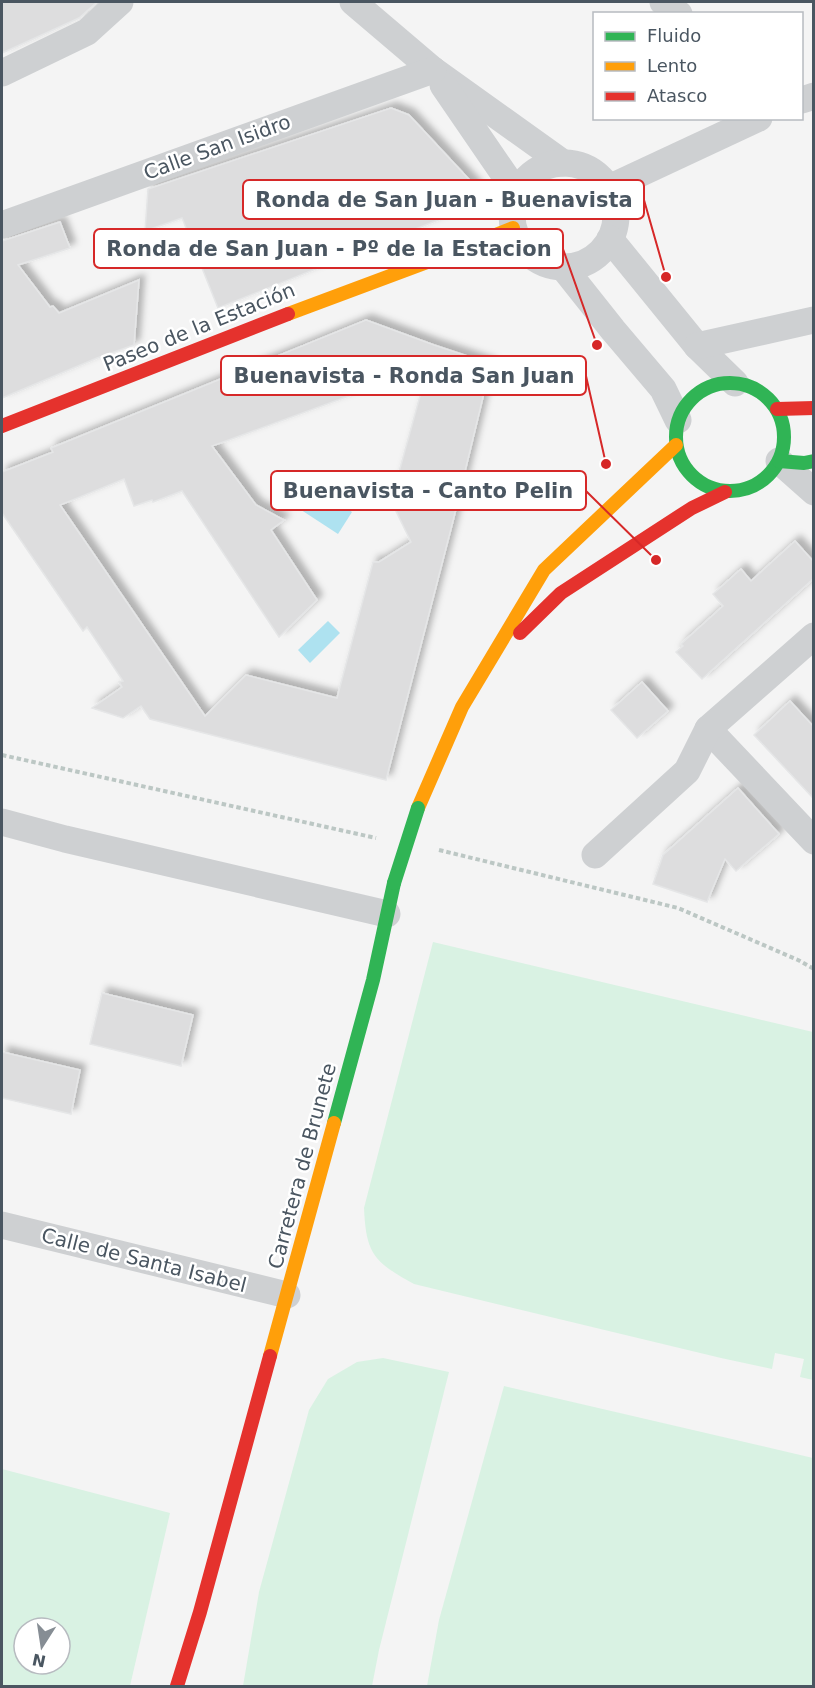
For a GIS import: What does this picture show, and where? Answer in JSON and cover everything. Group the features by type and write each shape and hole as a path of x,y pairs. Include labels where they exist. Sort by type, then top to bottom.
{"street":[{"path":"2,73 87,32 120,2"},
{"path":"353,2 433,69 563,163"},
{"path":"663,2 676,12"},
{"path":"433,69 517,193"},
{"name":"Calle San Isidro","path":"2,225 433,69"},
{"path":"609,188 755,120"},
{"path":"563,163 582,166 598,176 609,188 614,200 616,219 610,239 598,255 584,263 563,267 540,261 521,245 513,228 512,210 517,193 530,176 545,166 563,163"},
{"name":"Paseo de la Estación","path":"2,426 513,228"},
{"path":"610,239 697,346 735,383"},
{"path":"563,267 663,389 677,433 682,463 693,477 725,492 742,491 757,485 770,475 779,461 785,433 777,409 766,396 752,387 735,383 717,384 700,391 686,404 677,433"},
{"path":"697,346 813,320"},
{"path":"777,409 813,408"},
{"name":"Carretera de Brunete","path":"177,1686 200,1612 373,980 394,883 418,807 462,707 544,570 677,433"},
{"path":"779,461 804,463 813,461"},
{"path":"779,461 813,492"},
{"name":"Carretera de Brunete","path":"486,665 561,593 692,508 725,492"},
{"path":"595,855 687,771 708,729 813,636"},
{"path":"708,729 813,841"},
{"path":"2,822 65,839 387,914"},
{"name":"Calle de Santa Isabel","path":"2,1225 287,1295"}],"green space":[{"path":"433,942 813,1032 813,1380 800,1377 804,1359 775,1353 772,1369 721,1358 414,1284 381,1262 370,1246 364,1208"},
{"path":"383,1358 449,1372 372,1686 243,1686 259,1592 309,1410 328,1379 357,1362"},
{"path":"504,1386 813,1458 813,1686 427,1686 439,1620"},
{"path":"2,1469 170,1513 130,1686 2,1686"}],"water":[{"path":"307,482 352,512 338,534 292,504"},
{"path":"328,621 340,633 310,663 298,650"}],"building":[{"path":"2,2 97,2 79,18 2,53"},
{"path":"391,108 409,115 477,188 473,206 218,308 182,218 145,231 148,189"},
{"path":"60,222 70,248 18,265 50,307 53,306 59,313 139,280 134,345 2,398 2,241"},
{"path":"366,320 491,364 386,780 150,719 141,706 123,718 92,708 122,687 119,682 123,681 87,627 83,631 2,513 2,472 53,452 51,448","holes":["428,367 391,501 411,542 379,562 373,562 337,698 246,675 205,716 60,505 124,479 134,506 152,500 153,502 182,491 279,637 317,600 271,530 284,520 256,505 212,446"]},
{"path":"795,541 813,561 813,579 702,679 676,652 683,646 681,644 723,606 713,594 741,569 751,581"},
{"path":"642,682 668,711 637,738 611,710"},
{"path":"790,701 813,726 813,798 754,735"},
{"path":"738,788 779,834 736,871 725,859 707,902 653,884 663,855"},
{"path":"102,993 193,1015 181,1066 90,1044"},
{"path":"2,1052 80,1070 71,1114 2,1098"}],"traffic: fast":[{"path":"730,383 751,387 768,399 780,416 784,437 780,458 768,475 751,487 730,491 709,487 692,475 680,458 676,437 680,416 692,399 709,387 730,383"},
{"path":"779,461 804,463 814,461"},
{"path":"394,883 418,808"},
{"path":"334,1123 373,980 394,883"}],"traffic: slow":[{"path":"288,314 513,228"},
{"path":"418,808 462,707 544,570 676,445"},
{"path":"270,1356 334,1123"}],"traffic: jam":[{"path":"2,426 288,314"},
{"path":"777,409 814,408"},
{"path":"520,633 561,593 692,508 725,492"},
{"path":"177,1686 200,1612 270,1356"}],"place":[{"name":"Ronda de San Juan - Buenavista","path":"666,277"},
{"name":"Ronda de San Juan - Pº de la Estacion","path":"597,345"},
{"name":"Buenavista - Ronda San Juan","path":"606,464"},
{"name":"Buenavista - Canto Pelin","path":"656,560"}]}
